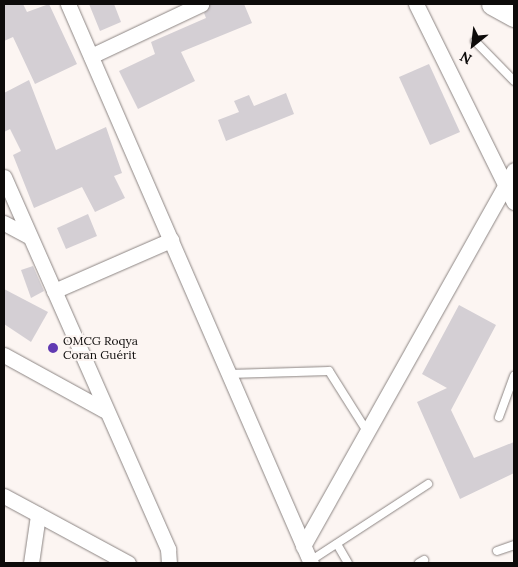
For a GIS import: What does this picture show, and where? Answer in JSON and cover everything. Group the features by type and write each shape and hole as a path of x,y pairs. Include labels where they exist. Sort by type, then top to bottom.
{"main road":[{"path":"492,4 514,16"}],"street":[{"path":"68,4 310,562"},
{"path":"91,56 201,4"},
{"path":"416,4 514,202"},
{"path":"303,546 514,170"},
{"path":"4,177 104,410 168,549 169,563"},
{"path":"4,223 28,236"},
{"path":"54,291 171,240"},
{"path":"4,355 104,410"},
{"path":"4,496 128,563"},
{"path":"31,563 38,515"}],"lane":[{"path":"475,41 514,81"},
{"path":"229,374 329,371 367,432"},
{"path":"499,418 514,376"},
{"path":"310,562 428,484"},
{"path":"337,544 348,563"},
{"path":"497,551 514,545"}],"building":[{"path":"4,4 23,4 27,12 49,4 77,64 35,84 13,37 4,41"},
{"path":"89,4 114,4 121,22 100,31"},
{"path":"210,4 244,4 252,23 181,52 195,81 138,109 119,71 155,54 151,42 206,18 204,13"},
{"path":"429,64 460,132 430,145 399,77"},
{"path":"29,80 56,150 106,127 122,173 114,176 125,198 95,212 82,187 34,208 13,155 21,151 10,129 4,132 4,93"},
{"path":"286,93 294,114 226,141 218,120 239,112 234,101 249,95 254,106"},
{"path":"88,214 97,236 66,249 57,228"},
{"path":"33,266 44,291 31,298 21,270"},
{"path":"4,289 48,312 31,342 4,324"},
{"path":"459,305 496,325 451,410 474,458 514,442 514,473 460,499 417,402 447,388 422,374"}],"place":[{"name":"OMCG Roqya Coran Guérit","path":"53,348"}]}
